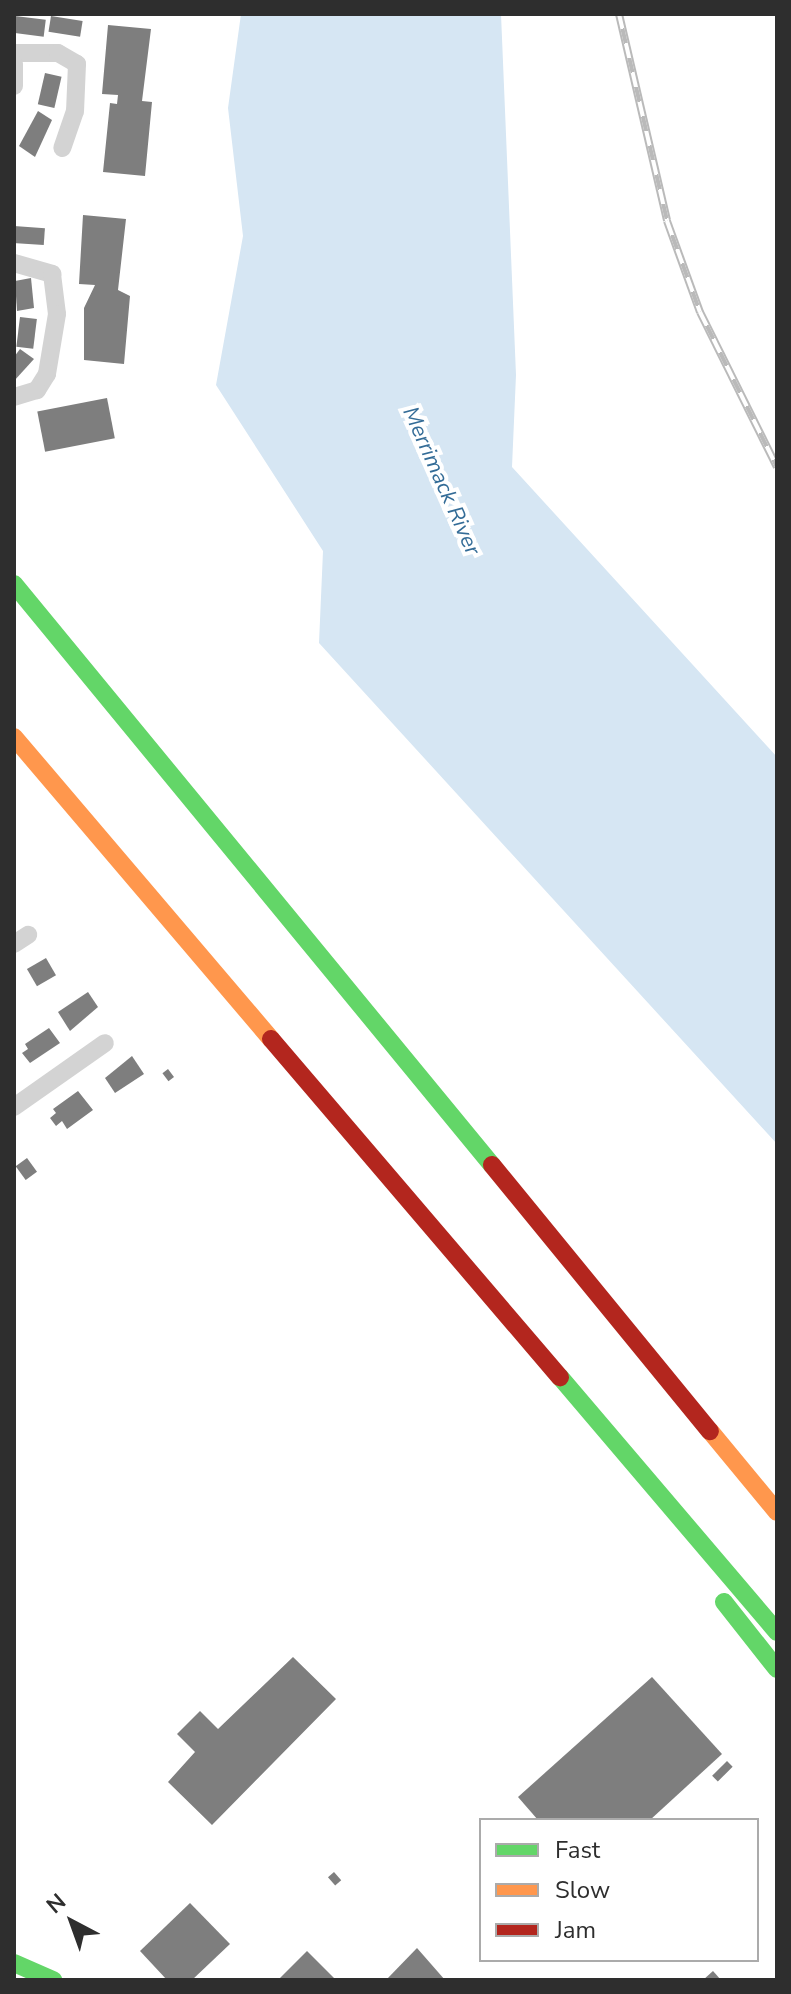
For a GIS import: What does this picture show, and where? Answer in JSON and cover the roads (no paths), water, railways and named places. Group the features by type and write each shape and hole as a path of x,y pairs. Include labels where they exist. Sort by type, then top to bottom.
{"main road":[{"path":"14,584 777,1512"},
{"path":"14,737 777,1632"},
{"path":"579,1402 777,1669"},
{"path":"14,1963 53,1980"}],"street":[{"path":"14,53 58,53 77,64 75,111 62,148"},
{"path":"14,64 14,86"},
{"path":"14,263 52,274 57,314 47,374 37,390 14,397"},
{"path":"14,1107 105,1043"}],"water":[{"name":"Merrimack River","path":"241,14 501,14 516,375 512,467 777,757 777,1144 319,643 323,551 216,385 243,236 228,108"}],"railway":[{"path":"619,14 667,221 700,312 777,467"}]}
